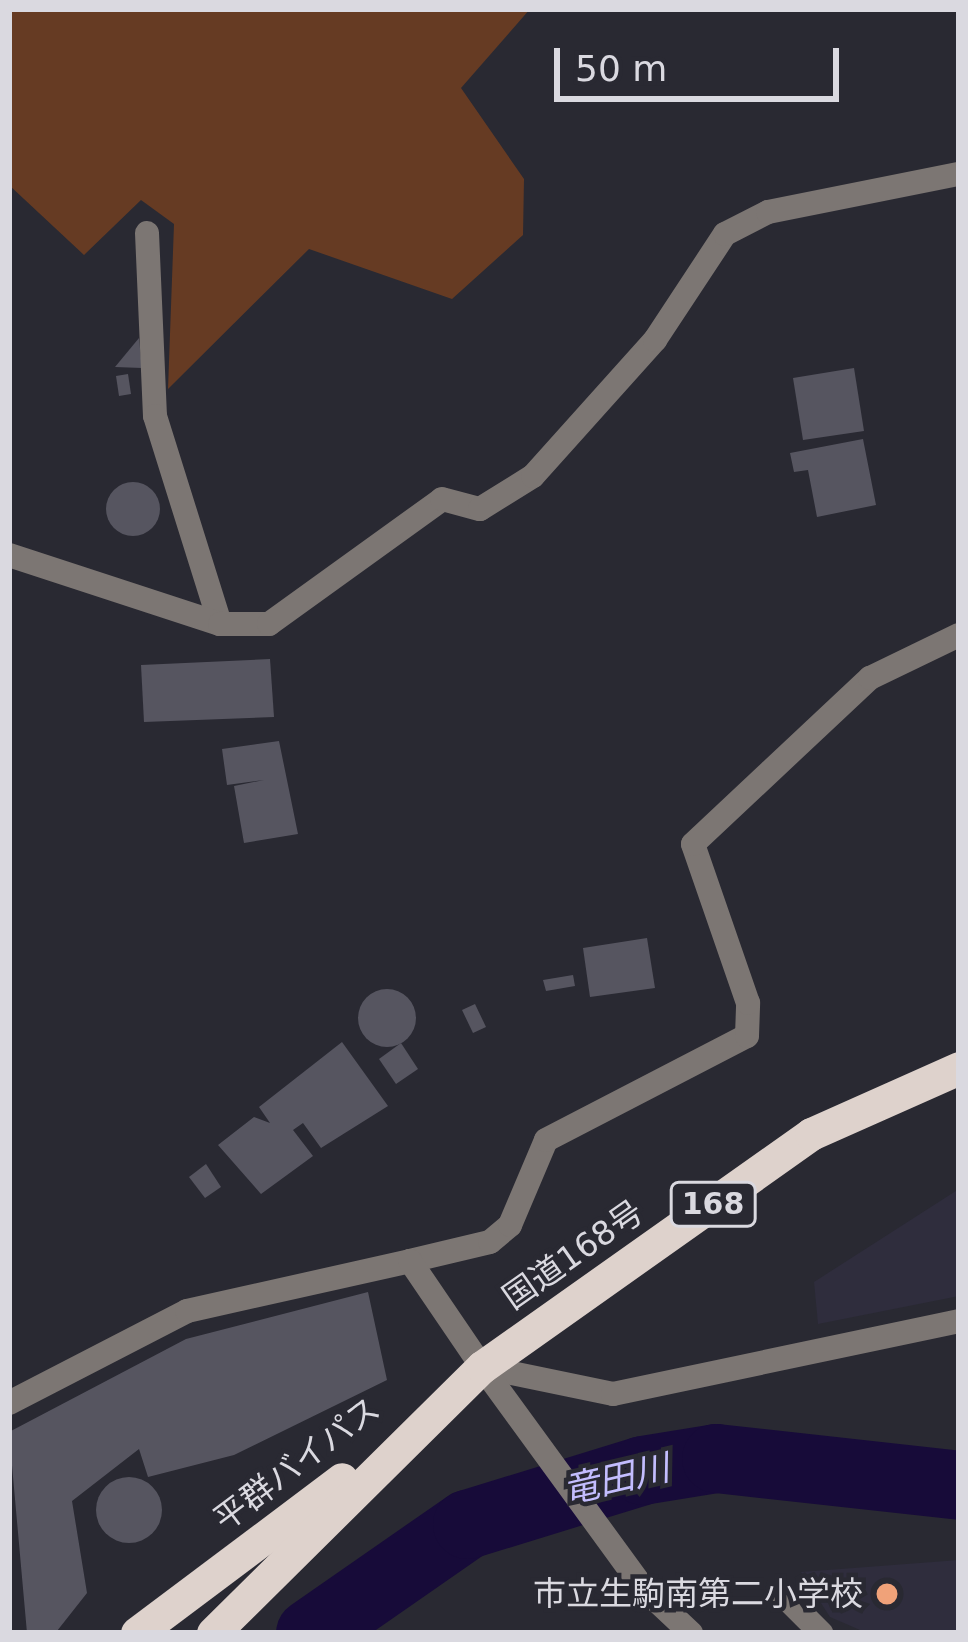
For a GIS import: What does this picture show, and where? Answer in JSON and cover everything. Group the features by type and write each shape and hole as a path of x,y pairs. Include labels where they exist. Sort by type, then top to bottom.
{"highway":[{"name":"国道168号","path":"430,1414 482,1367 811,1135 959,1068"},
{"name":"平群バイパス","path":"136,1633 430,1414"},
{"name":"平群バイパス","path":"212,1633 430,1414"}],"street":[{"path":"9,555 220,624 297,611 442,499 480,509 533,476 656,340 724,234 768,212 959,174"},
{"path":"147,233 155,416 220,624"},
{"path":"9,1403 188,1311 490,1242 510,1225 546,1140 747,1036 748,1003 693,844 884,666 959,635"},
{"path":"410,1261 643,1588 691,1633"},
{"path":"482,1367 613,1394 959,1322"},
{"path":"781,1593 821,1633"}],"shaded area":[{"path":"9,9 530,9 461,88 524,179 523,235 452,299 309,249 168,389 174,224 141,200 84,255 9,185"},
{"path":"959,1189 959,1296 818,1324 814,1282"},
{"name":"市立生駒南第二小学校","path":"959,1560 959,1633 867,1633 830,1617 801,1572"}],"building":[{"path":"139,338 142,368 115,367"},
{"path":"854,368 864,431 803,440 793,378"},
{"path":"128,374 131,394 119,396 116,376"},
{"path":"863,439 876,505 817,517 808,470 794,472 790,453"},
{"path":"133,482 152,490 160,509 152,528 133,536 114,528 106,509 114,490"},
{"path":"270,659 274,717 144,722 141,665"},
{"path":"279,741 298,834 244,843 234,786 264,780 227,785 222,749"},
{"path":"647,938 655,988 590,997 583,948"},
{"path":"573,975 575,986 546,991 543,980"},
{"path":"387,989 408,997 416,1018 408,1039 387,1047 366,1039 358,1018 366,997"},
{"path":"475,1004 486,1027 473,1033 462,1010"},
{"path":"342,1042 388,1106 321,1148 303,1123 293,1130 313,1156 261,1194 218,1145 254,1117 270,1123 259,1107"},
{"path":"401,1043 418,1069 396,1084 379,1059"},
{"path":"206,1164 221,1187 205,1198 189,1177"},
{"path":"368,1292 387,1380 234,1455 148,1477 139,1449 72,1501 87,1593 57,1631 27,1633 9,1432 186,1339"},
{"path":"129,1477 152,1487 162,1510 152,1533 129,1543 106,1533 96,1510 106,1487"}],"waterway":[{"name":"竜田川","path":"310,1633 467,1524 642,1470 716,1458 959,1485"}],"place":[{"name":"市立生駒南第二小学校","path":"887,1594"}]}
